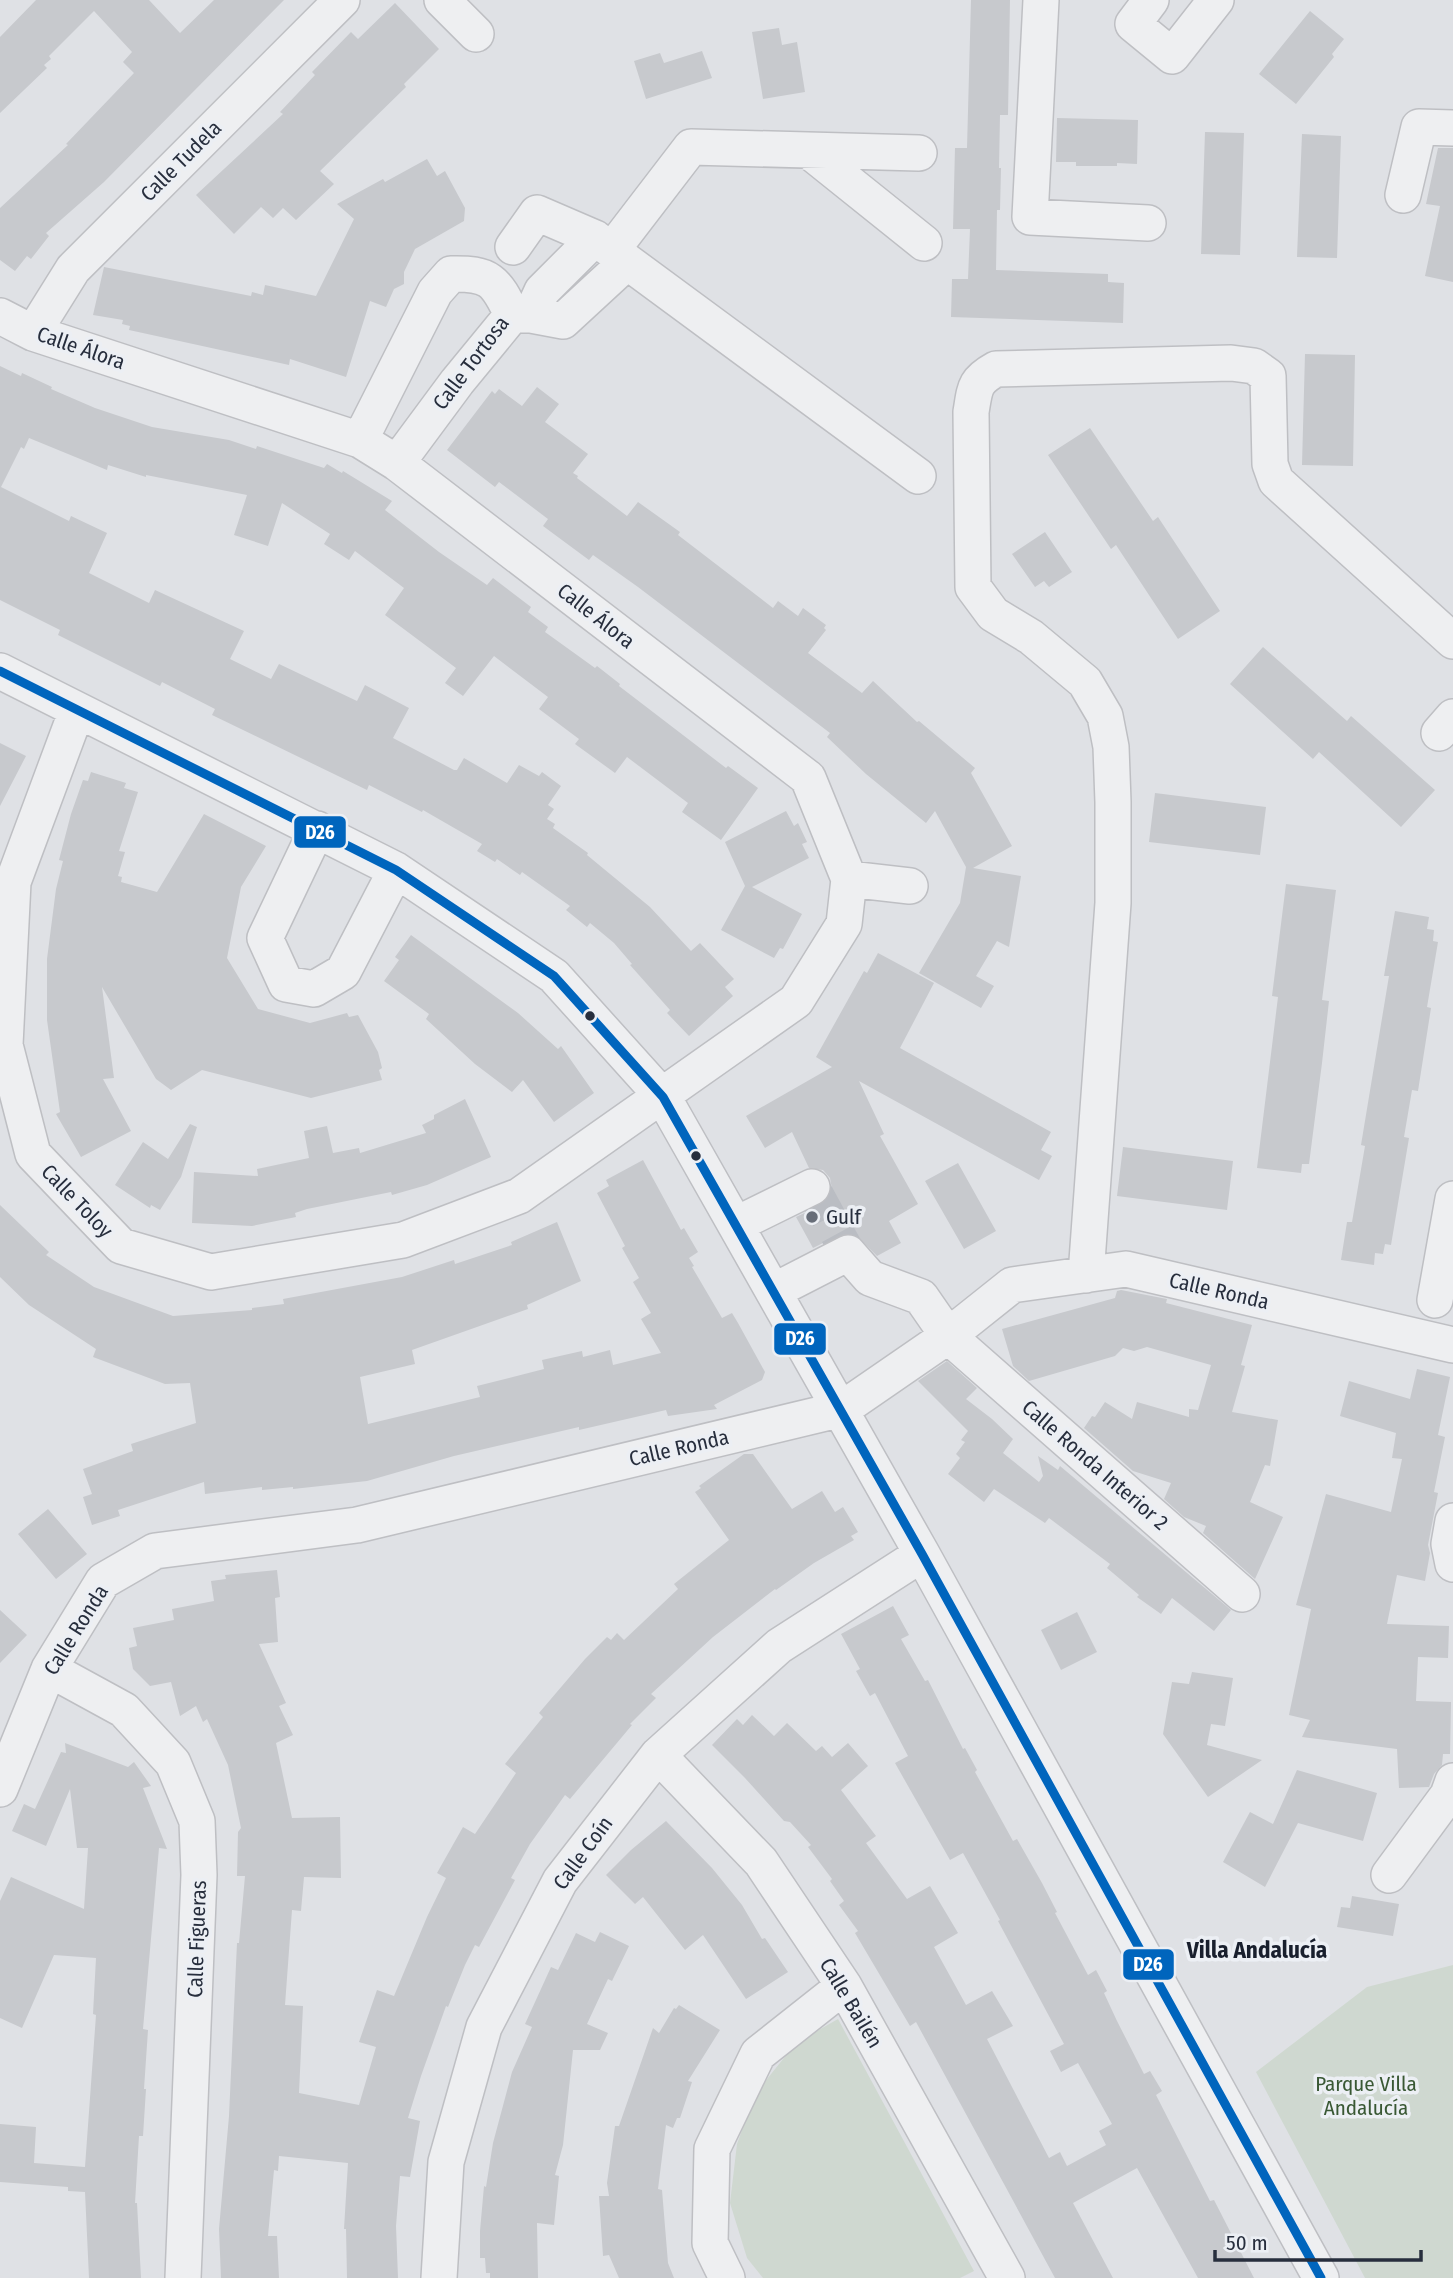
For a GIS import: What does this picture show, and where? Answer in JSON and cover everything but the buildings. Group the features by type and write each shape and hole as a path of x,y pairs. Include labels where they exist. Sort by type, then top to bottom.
{"street":[{"name":"Calle Tudela","path":"33,333 73,269 342,0"},
{"path":"442,0 476,34"},
{"path":"1041,0 1030,216 1148,223"},
{"path":"1151,0 1133,24 1172,56 1216,0"},
{"path":"1403,195 1419,127 1453,128"},
{"path":"521,315 564,321 611,250 691,147 919,153"},
{"path":"808,150 924,243"},
{"path":"513,247 537,213 611,250 918,476"},
{"name":"Calle Tortosa","path":"360,440 435,292 451,274 478,273 501,290 521,315 457,382 397,463"},
{"name":"Calle Álora","path":"0,316 33,333 360,440 397,463 807,778 849,879 844,924 796,1001 663,1097"},
{"path":"1086,1275 1113,903 1111,747 1105,716 1085,682 1031,637 993,614 972,587 971,412 974,392 981,377 996,369 1231,363 1254,366 1268,376 1270,464 1276,481 1453,641"},
{"path":"0,671 396,870 554,976 663,1097 842,1409 1321,2278"},
{"name":"Calle Toloy","path":"77,710 13,882 5,1045 33,1154 121,1246 211,1272 403,1240 519,1196 663,1097"},
{"path":"317,829 265,938 286,984 314,989 343,972 396,870"},
{"path":"849,879 910,886"},
{"path":"737,1224 812,1187"},
{"path":"1435,1300 1453,1199"},
{"name":"Calle Ronda Interior 2","path":"774,1291 848,1253 870,1278 921,1297 948,1336 1242,1594"},
{"name":"Calle Ronda","path":"0,1789 10,1731 103,1581 155,1551 357,1525 842,1409 948,1336 1012,1285 1126,1269 1453,1345"},
{"path":"1453,1521 1449,1544 1453,1564"},
{"name":"Calle Coín","path":"439,2278 446,2162 484,2027 560,1881 658,1755 779,1646 922,1554"},
{"name":"Calle Figueras","path":"49,1669 124,1710 173,1763 197,1821 199,1875 183,2278"},
{"name":"Calle Bailén","path":"658,1755 761,1862 845,1986 1007,2278"},
{"path":"1388,1875 1448,1795 1453,1781"},
{"path":"727,2278 710,2243 712,2149 758,2053 845,1986"}],"green space":[{"name":"Parque Villa Andalucía","path":"1453,1965 1453,2278 1365,2278 1256,2072 1367,1987"},
{"path":"838,2019 974,2271 960,2278 763,2278 747,2258 730,2203 737,2144 755,2094 796,2043"}],"tunnel":[{"path":"812,1187 848,1253"}],"transit line":[{"name":"D26","path":"0,671 396,870 554,976 663,1097 922,1554 1321,2278"}],"place":[{"name":"Gulf","path":"812,1217"}],"district":[{"name":"Villa Andalucía","path":"1257,1950"}]}
